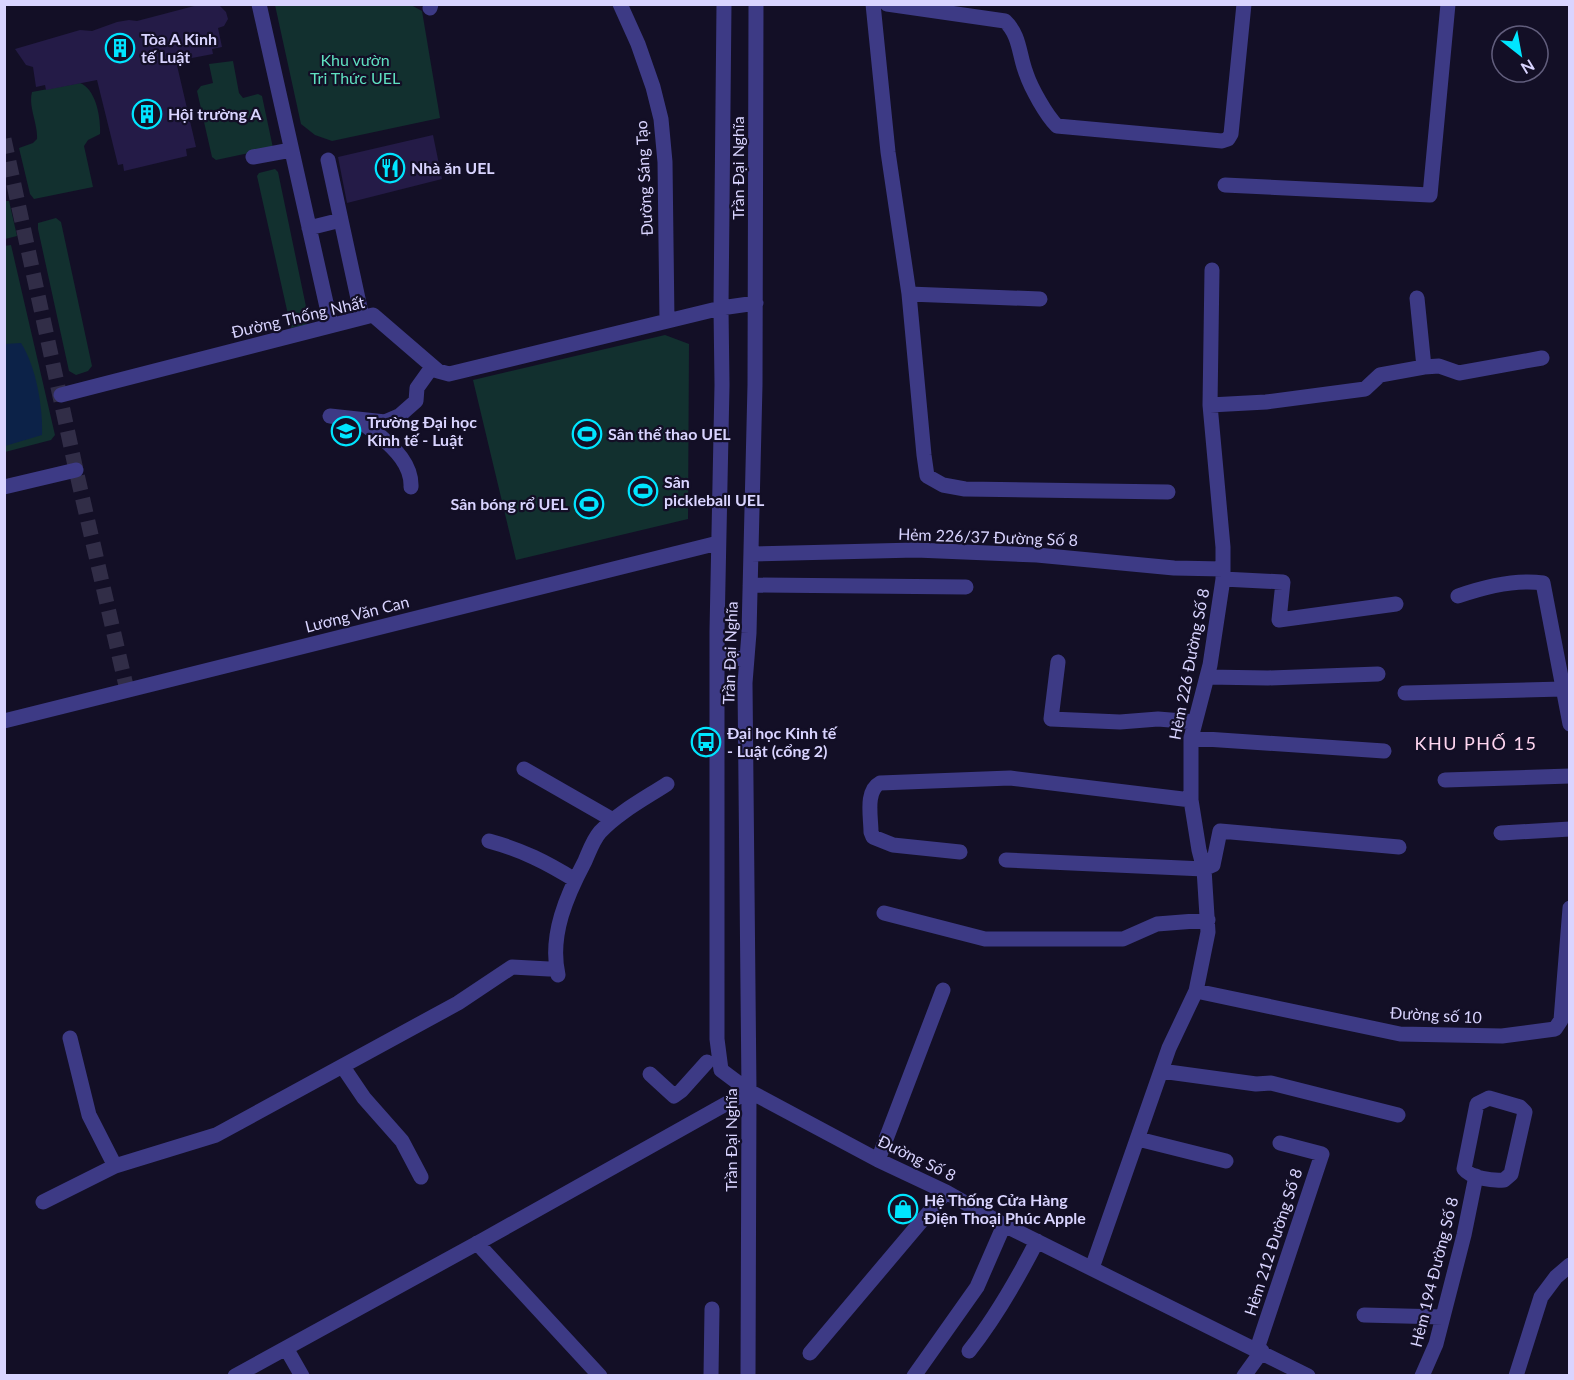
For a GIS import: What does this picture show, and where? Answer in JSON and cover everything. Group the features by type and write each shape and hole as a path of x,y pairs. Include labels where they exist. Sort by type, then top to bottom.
{"street":[{"path":"260,4 331,325"},
{"name":"Đường Sáng Tạo","path":"620,4 638,44 661,119 665,171 667,321"},
{"name":"Trần Đại Nghĩa","path":"721,1070 717,1039 717,657 722,385 724,4"},
{"name":"Trần Đại Nghĩa","path":"748,1376 746,659 751,554 756,303 756,4"},
{"path":"873,4 888,152 909,294 927,476 943,485 965,489 1168,492"},
{"path":"887,4 1005,21 1017,38 1026,74 1035,92 1058,126 1222,141 1228,139 1231,134 1244,4"},
{"path":"1225,185 1430,195 1448,4"},
{"path":"254,157 291,150"},
{"path":"328,160 362,317"},
{"path":"309,228 341,220"},
{"name":"Hẻm 226 Đường Số 8","path":"1092,1268 1169,1048 1196,991 1208,932 1204,869 1191,800 1191,738 1207,677 1223,574 1223,547 1210,405 1212,270"},
{"path":"909,294 1040,299"},
{"path":"1417,298 1424,367"},
{"name":"Đường Thống Nhất","path":"61,395 373,315 432,366 442,373 449,374 721,308 756,303"},
{"path":"1210,405 1266,402 1365,389 1380,375 1424,367 1439,366 1460,373 1542,358"},
{"path":"330,416 385,422 399,416 416,402 417,388 432,366"},
{"path":"362,420 403,459 411,475 411,487"},
{"path":"4,487 76,470"},
{"name":"Lương Văn Can","path":"4,721 718,543"},
{"name":"Hẻm 226/37 Đường Số 8","path":"751,554 916,550 1037,555 1223,574 1283,582 1279,620 1396,604"},
{"path":"1458,596 1489,587 1543,583 1569,724"},
{"path":"750,585 966,587"},
{"path":"717,657 746,659"},
{"path":"1058,662 1050,719 1120,722 1158,719 1195,722"},
{"path":"1207,677 1268,678 1378,674"},
{"path":"1405,693 1563,689"},
{"path":"1191,738 1384,751"},
{"path":"524,769 614,820"},
{"path":"1445,780 1569,776"},
{"path":"960,852 893,845 873,837 871,794 874,786 880,783 1010,778 1191,800"},
{"path":"44,1202 115,1166 216,1135 458,1003 512,967 553,972 556,944 567,896 598,834 620,813 668,784"},
{"path":"1501,833 1569,829"},
{"path":"1006,860 1204,869 1213,865 1220,831 1399,847"},
{"path":"489,841 517,848 547,862 575,880"},
{"name":"Đường số 10","path":"1196,991 1400,1034 1502,1036 1555,1029 1561,1020 1569,908"},
{"path":"884,913 985,939 1123,939 1157,924 1208,920"},
{"path":"878,1160 943,990"},
{"path":"70,1038 89,1115 115,1166"},
{"path":"650,1074 674,1096 707,1062"},
{"path":"343,1067 364,1098 402,1141 421,1177"},
{"name":"Đường Số 8","path":"721,1070 749,1091 878,1160 946,1192 1004,1225 1259,1350"},
{"path":"1161,1071 1256,1084 1271,1083 1398,1115"},
{"path":"235,1376 749,1091"},
{"path":"1489,1098 1520,1107 1525,1112 1525,1117 1509,1177 1497,1180 1476,1176 1466,1173 1464,1169 1477,1104 1489,1098"},
{"path":"1138,1139 1226,1161"},
{"name":"Hẻm 212 Đường Số 8","path":"1259,1350 1322,1154 1280,1143"},
{"name":"Hẻm 194 Đường Số 8","path":"1422,1376 1435,1348 1464,1235 1476,1176"},
{"path":"810,1353 946,1192"},
{"path":"914,1376 977,1287 1004,1225"},
{"path":"969,1351 1020,1276 1036,1240"},
{"path":"477,1243 600,1376"},
{"path":"1516,1376 1541,1297 1556,1277 1569,1265"},
{"path":"711,1376 712,1309"},
{"path":"1364,1315 1443,1317"},
{"path":"286,1348 302,1376"},
{"path":"1244,1376 1259,1350 1308,1376"}],"green space":[{"name":"Khu vườn Tri Thức UEL","path":"275,5 411,5 422,11 440,118 332,141 315,135 301,124"},
{"path":"233,61 239,93 243,98 258,94 262,96 273,148 216,160 212,157 197,91 201,86 213,83 209,64"},
{"path":"80,83 90,91 94,98 100,120 100,134 88,140 84,146 93,187 34,199 30,194 19,148 37,139 31,103 32,92"},
{"path":"275,169 278,172 309,321 306,325 291,328 257,176 259,173"},
{"path":"5,201 9,201 17,236 5,239"},
{"path":"56,218 61,222 92,366 88,371 76,375 69,371 38,229 38,223"},
{"path":"11,245 55,435 51,440 5,452 4,246"},
{"name":"Sân thể thao UEL","path":"665,335 689,344 688,519 516,560 473,380"}],"water":[{"path":"21,343 31,363 38,387 42,435 5,446 5,344"}],"building":[{"path":"198,5 220,6 226,12 228,19 224,26 218,28 222,47 212,49 213,54 176,61 196,147 186,149 187,156 124,171 123,164 118,165 97,80 46,90 45,85 36,87 33,67 26,65 15,49 80,30 92,31 117,22 137,21"},
{"name":"Nhà ăn UEL","path":"433,135 442,179 347,203 338,157"}],"tunnel":[{"path":"4,139 76,470 127,690"}],"place":[{"name":"Tòa A Kinh tế Luật","path":"120,48"},
{"name":"Hội trường A","path":"147,114"},
{"name":"Nhà ăn UEL","path":"390,168"},
{"name":"Trường Đại học Kinh tế - Luật","path":"346,431"},
{"name":"Sân thể thao UEL","path":"587,434"},
{"name":"Sân pickleball UEL","path":"643,491"},
{"name":"Sân bóng rổ UEL","path":"589,504"},
{"name":"Đại học Kinh tế - Luật (cổng 2)","path":"706,742"},
{"name":"Hệ Thống Cửa Hàng Điện Thoại Phúc Apple","path":"903,1209"}],"district":[{"name":"KHU PHỐ 15","path":"1476,744"}]}
